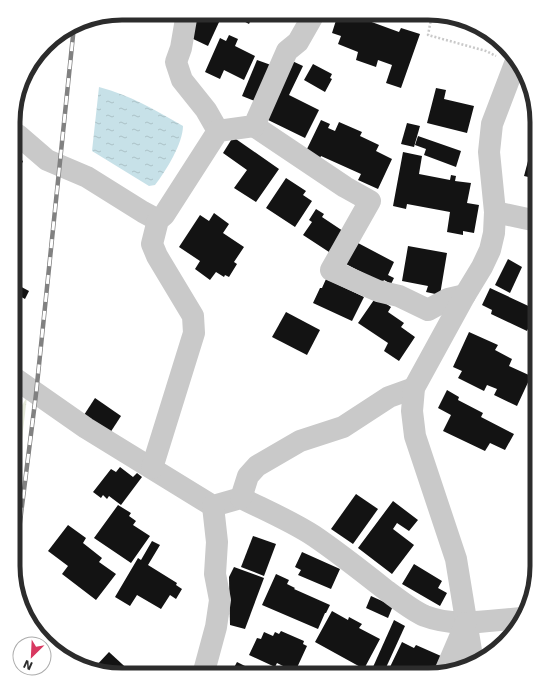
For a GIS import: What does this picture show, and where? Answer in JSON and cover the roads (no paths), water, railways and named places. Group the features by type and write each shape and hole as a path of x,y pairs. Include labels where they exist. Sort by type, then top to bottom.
{"street":[{"path":"186,20 181,48 176,62 182,80 206,110 218,131"},
{"path":"254,126 287,51 298,42 311,20"},
{"path":"473,657 456,559 415,436 412,411 414,388 490,250 494,233 495,212 489,152 492,124 513,67"},
{"path":"152,468 194,333 193,316 157,256 152,244 158,220 164,215 218,131 254,126 345,188 370,202 331,270 378,292 399,296 428,310 448,299 465,294"},
{"path":"20,137 47,160 87,177 142,212 158,220"},
{"path":"495,212 530,220"},
{"path":"20,382 86,428 213,506 241,498 294,524 313,536 399,600 425,616 466,623 515,618"},
{"path":"241,498 248,476 257,466 300,441 343,427 388,397 414,388"},
{"path":"205,668 216,627 220,600 215,574 216,542 213,506"},
{"path":"448,666 466,623"}],"water":[{"path":"99,87 132,99 183,126 180,140 169,165 155,185 149,186 92,151"}],"railway":[{"path":"20,522 36,394 73,33"}]}
